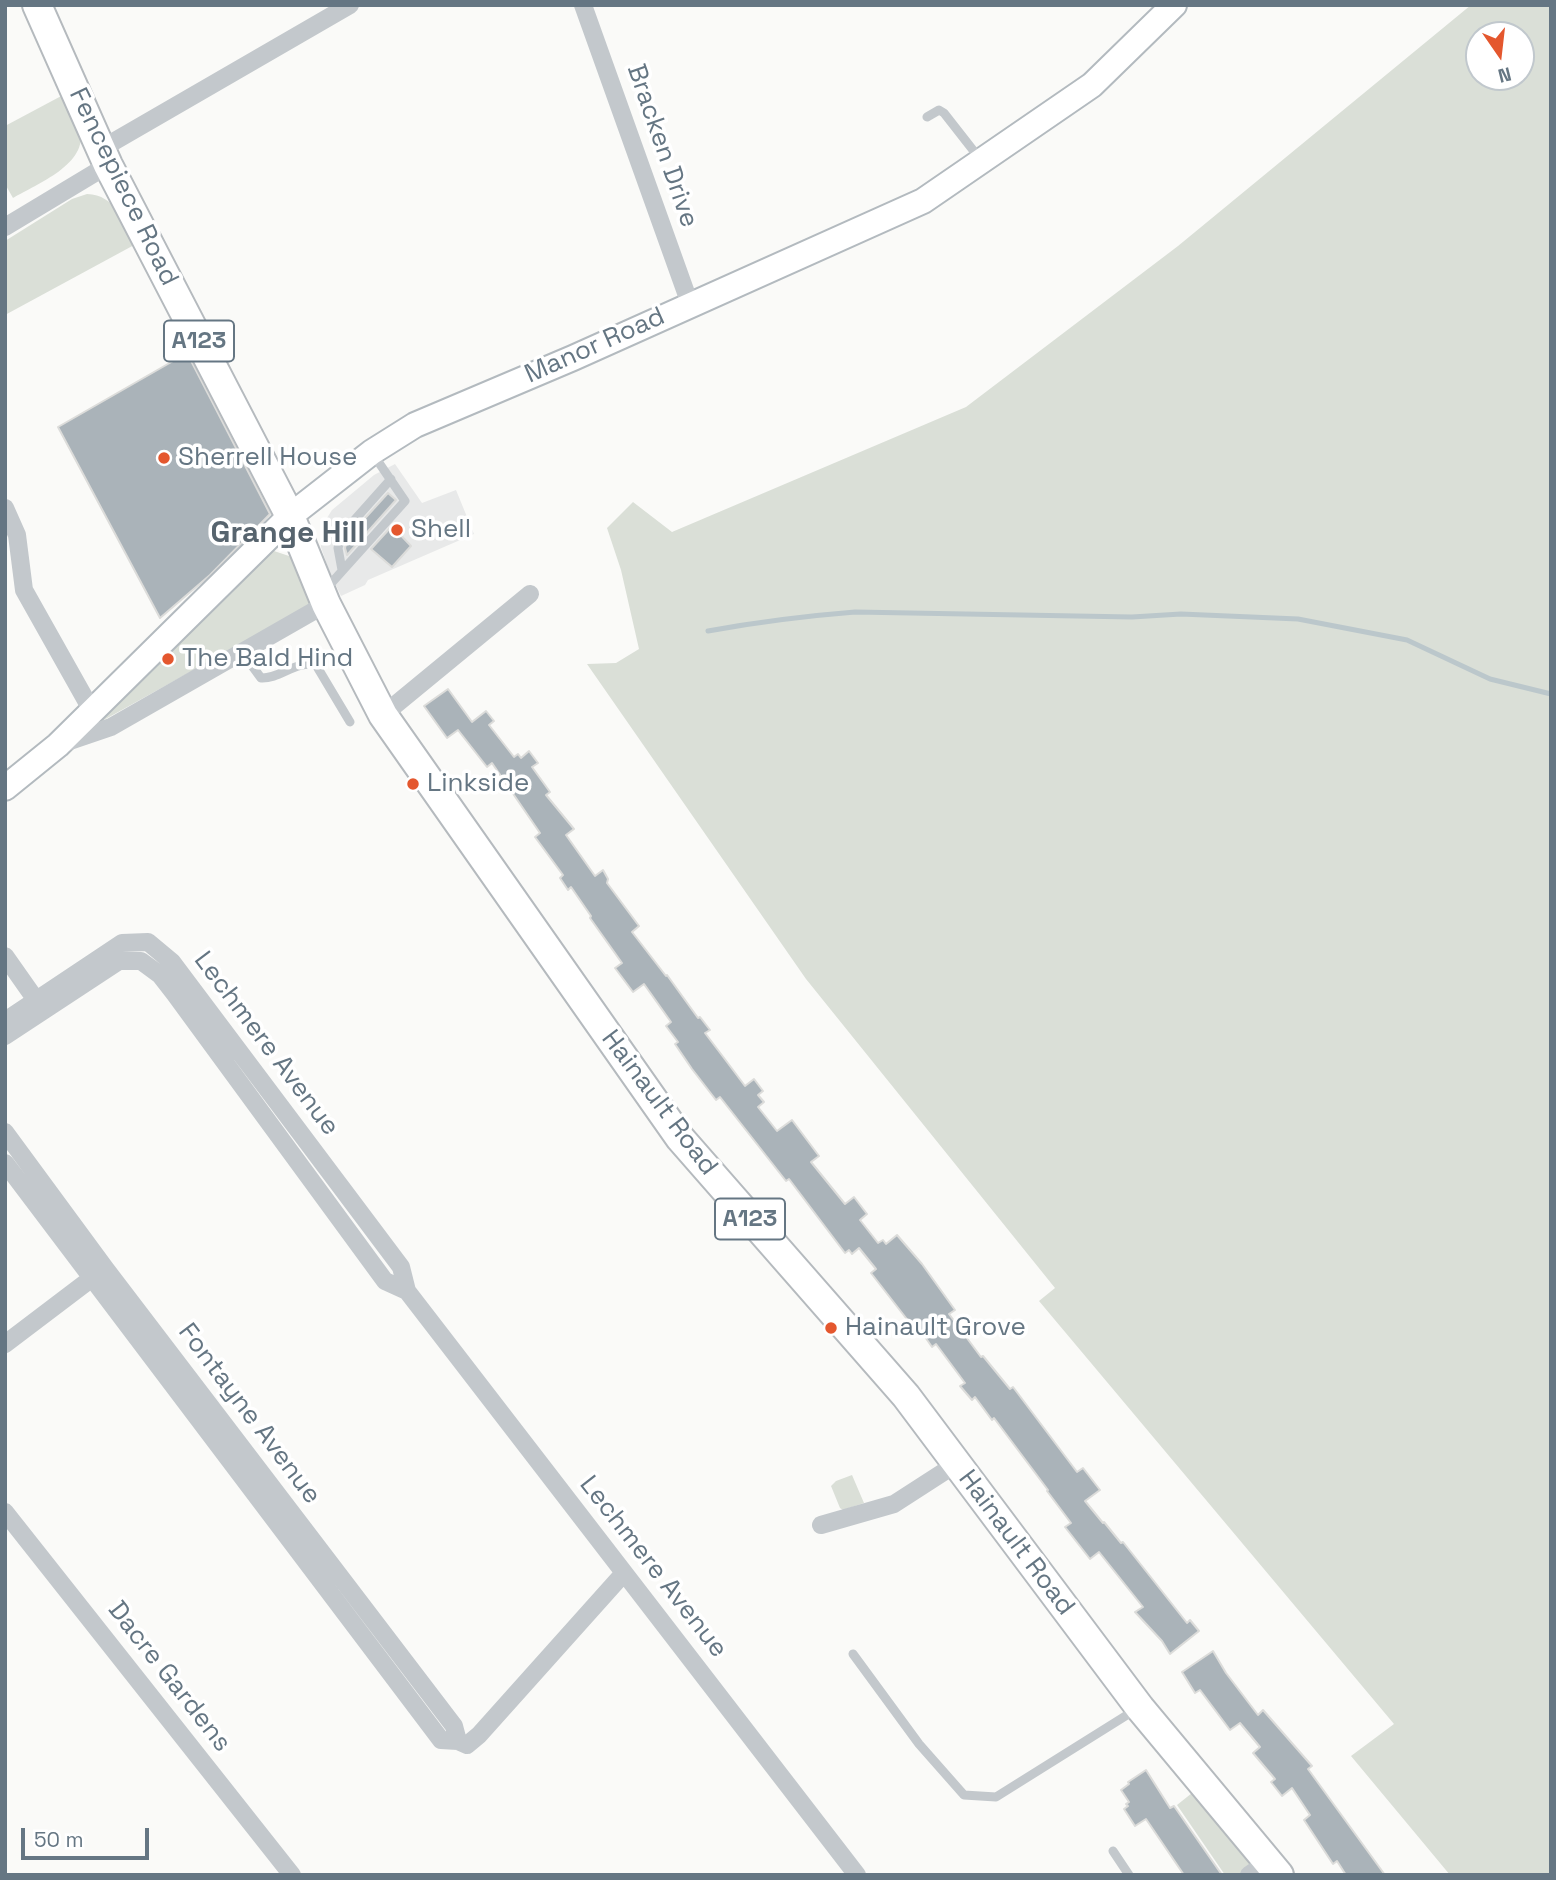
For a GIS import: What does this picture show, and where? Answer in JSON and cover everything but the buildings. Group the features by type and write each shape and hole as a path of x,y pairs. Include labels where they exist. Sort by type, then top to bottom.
{"main road":[{"name":"Fencepiece Road","path":"37,5 105,157 290,516"},
{"name":"Manor Road","path":"5,788 58,745 290,516 372,452 415,425 573,358 923,201 1092,85 1174,5"},
{"name":"Hainault Road","path":"290,516 306,559 383,715 680,1138 905,1396 1139,1708 1265,1870"}],"street":[{"path":"5,227 105,157 350,5"},
{"name":"Bracken Drive","path":"583,5 690,304"},
{"path":"5,508 17,535 24,590 92,711"},
{"path":"383,715 530,594"},
{"name":"Manor Road","path":"58,745 111,727 242,652 325,599"},
{"name":"Lechmere Avenue","path":"40,1006 121,943 148,942 172,962 181,988 279,1137 385,1281 407,1291"},
{"path":"5,956 40,1006"},
{"name":"Lechmere Avenue","path":"181,988 294,1125 401,1267 407,1291 857,1875"},
{"path":"5,1021 40,1006"},
{"path":"5,1036 40,1006"},
{"path":"279,1137 294,1125"},
{"name":"Fontayne Avenue","path":"5,1132 99,1273"},
{"name":"Fontayne Avenue","path":"5,1163 99,1273 451,1736 467,1745 479,1735 624,1573"},
{"path":"5,1344 99,1273"},
{"path":"821,1525 894,1504 956,1464"},
{"name":"Dacre Gardens","path":"5,1512 292,1875"}],"lane":[{"path":"927,117 939,110 944,113 981,161"},
{"path":"325,599 342,570 405,501 372,452"},
{"path":"342,570 338,548 342,534 391,479"},
{"path":"242,652 261,678 274,676 303,664 316,665 350,722"},
{"path":"853,1654 919,1744 964,1795 996,1797 1139,1708"},
{"path":"1113,1851 1129,1875"}],"shaded area":[{"path":"1471,5 1551,5 1551,1875 1450,1875 1351,1756 1394,1724 1039,1301 1055,1288 806,979 587,664 616,663 639,649 621,570 607,528 633,502 672,532 966,407 1178,246"},
{"path":"65,94 80,129 81,141 77,153 59,171 13,198 5,184 5,126"},
{"path":"87,194 112,204 136,244 5,315 5,241 72,199"},
{"name":"Shell","path":"395,464 422,503 456,490 474,534 368,580 365,585 341,596 321,547 322,526 332,510 374,475"},
{"path":"271,550 292,557 316,602 84,731"},
{"path":"852,1475 864,1503 843,1510 831,1486 836,1481"},
{"path":"1197,1789 1257,1862 1240,1875 1225,1875 1177,1805"}],"waterway":[{"path":"708,631 855,612 1132,617 1181,614 1298,619 1407,640 1490,679 1551,694"}],"place":[{"name":"Sherrell House","path":"164,458"},
{"name":"Shell","path":"397,530"},
{"name":"The Bald Hind","path":"168,659"},
{"name":"Linkside","path":"413,784"},
{"name":"Hainault Grove","path":"831,1328"}],"district":[{"name":"Grange Hill","path":"288,534"}]}
